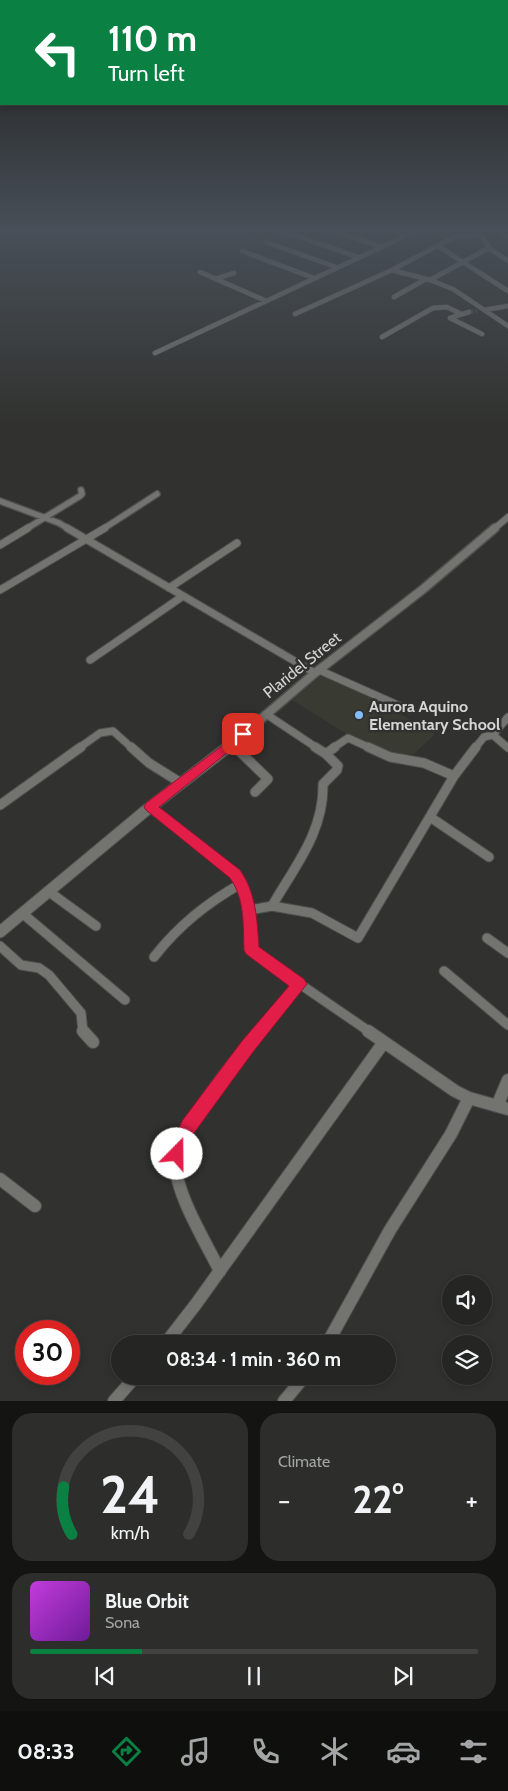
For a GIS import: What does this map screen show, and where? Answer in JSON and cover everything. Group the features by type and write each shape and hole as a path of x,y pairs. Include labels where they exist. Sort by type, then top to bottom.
{"street":[{"path":"253,295 264,300"},
{"path":"155,353 274,295"},
{"path":"295,314 336,295"},
{"path":"463,295 508,326"},
{"path":"477,310 508,306"},
{"path":"382,337 433,308 447,307 461,314"},
{"path":"469,312 450,319 482,334"},
{"path":"0,545 80,496 82,494 81,490"},
{"path":"0,590 86,540 157,494"},
{"path":"0,500 59,523 183,596 319,670 409,710"},
{"name":"Plaridel Street","path":"0,932 150,807 232,744 319,670 422,590 508,517"},
{"path":"169,588 237,543"},
{"path":"90,660 183,596"},
{"path":"266,714 326,754 338,766 337,770 323,784 324,800 321,815 305,848 272,906"},
{"path":"250,910 272,906 312,913 358,938 454,776 484,737 493,735 508,717"},
{"path":"0,805 106,730 113,731 149,762 181,783"},
{"path":"493,735 508,748"},
{"path":"326,754 344,739 348,738 390,757 424,763 454,776"},
{"path":"232,744 268,779 255,792"},
{"path":"150,807 227,866 242,883 250,910 252,950 455,1091 469,1098 508,1109"},
{"path":"430,817 489,857"},
{"path":"154,958 166,941 194,913 208,902 242,883"},
{"path":"48,891 96,926"},
{"path":"22,913 125,1000"},
{"path":"487,938 508,953"},
{"path":"0,946 21,965 39,968 49,975 81,1013 83,1032 93,1042"},
{"path":"444,971 503,1018 508,1025"},
{"path":"220,1271 185,1196 176,1164 177,1154 188,1127 248,1046 299,984"},
{"path":"172,1335 220,1271 384,1042"},
{"path":"497,1106 508,1080"},
{"path":"332,1335 390,1230 451,1134 469,1098"},
{"path":"0,1179 35,1206"},
{"path":"114,1401 128,1385"},
{"path":"284,1401 298,1385"}],"shaded area":[{"name":"Aurora Aquino Elementary School","path":"327,671 435,734 414,754 392,754 355,739 292,700"}],"tunnel":[{"path":"469,312 477,311"}],"place":[{"name":"Aurora Aquino Elementary School","path":"359,715"}],"route":[{"path":"177,1154 188,1127 248,1046 299,984 252,950 250,910 242,883 235,874 150,807 243,734"}]}
